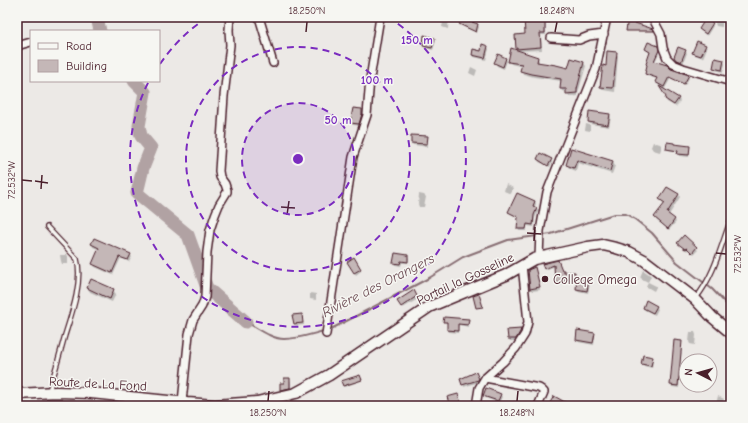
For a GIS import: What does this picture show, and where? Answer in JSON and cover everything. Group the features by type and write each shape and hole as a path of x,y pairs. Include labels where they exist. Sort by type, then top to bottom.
{"street":[{"path":"183,403 189,334 193,320 202,306 205,297 207,252 210,230 219,205 228,192 220,177 219,171 224,96 230,45 230,17"},
{"path":"260,17 273,63"},
{"path":"326,334 353,157 366,115 380,17"},
{"path":"539,258 540,231 547,192 596,69 607,17"},
{"path":"652,17 661,34 663,48 667,58 672,64 731,82"},
{"path":"551,38 579,40 589,36 604,34"},
{"path":"17,46 30,42"},
{"name":"Portail la Gosseline","path":"183,403 216,405 257,402 296,393 329,375 429,307 506,275 534,259 603,245 629,252 644,260 695,299 712,317 731,333"},
{"path":"476,406 479,388 485,378 516,348 525,334 528,322 522,265"},
{"path":"485,378 539,388 544,392 538,406"},
{"name":"Route de La Fond","path":"17,394 49,392 91,393 183,403"}],"lane":[{"path":"695,299 711,274 731,219"},
{"path":"48,227 78,259 79,269 75,301 49,392"}],"building":[{"path":"524,17 545,17 545,33 540,33 541,47 516,49 515,35 525,34"},
{"path":"628,17 636,17 635,23 653,29 654,31 626,31"},
{"path":"462,18 478,24 476,32 459,24"},
{"path":"706,18 713,23 706,34 699,29"},
{"path":"424,35 435,38 432,48 423,46"},
{"path":"697,41 706,45 701,56 692,53"},
{"path":"648,42 658,46 659,50 654,61 689,75 684,84 669,77 664,87 655,82 657,78 645,74 646,64 650,52 645,49"},
{"path":"482,44 488,46 485,58 472,55 473,49 481,51"},
{"path":"678,47 686,50 681,62 676,60 674,57"},
{"path":"511,48 538,57 537,62 568,68 571,58 584,62 577,93 566,94 566,89 560,89 561,79 520,71 522,64 508,62"},
{"path":"607,51 617,52 613,88 600,87 603,65 606,66"},
{"path":"498,54 506,58 503,67 494,63"},
{"path":"715,58 724,60 722,70 713,68"},
{"path":"659,86 679,98 674,105 665,99 666,97"},
{"path":"353,108 362,109 359,124 350,123"},
{"path":"589,111 610,114 608,125 588,122"},
{"path":"411,135 428,136 427,144 411,143"},
{"path":"667,142 690,146 689,155 677,154 678,151 666,149"},
{"path":"571,148 613,161 610,171 577,160 574,168 566,165"},
{"path":"540,153 552,159 548,166 537,159"},
{"path":"667,187 679,194 667,213 675,219 668,229 654,217 665,203 659,199"},
{"path":"517,193 535,201 533,206 537,208 534,215 533,225 527,224 526,229 517,229 518,217 508,212"},
{"path":"684,235 697,247 692,253 687,248 685,249 677,243"},
{"path":"94,238 131,254 128,260 119,257 112,273 92,264 99,248 91,244"},
{"path":"395,253 408,255 408,262 401,261 400,264 393,263"},
{"path":"354,257 361,269 354,273 347,262"},
{"path":"558,260 564,272 575,272 575,278 564,278 564,282 555,283 554,265 544,269 542,264"},
{"path":"535,267 540,287 530,289 528,270"},
{"path":"577,278 589,280 587,291 576,289"},
{"path":"91,279 114,289 110,299 87,288"},
{"path":"414,290 417,296 401,307 397,301"},
{"path":"479,294 483,307 476,308 473,296"},
{"path":"646,300 657,306 653,313 643,308"},
{"path":"302,314 303,323 294,324 292,315"},
{"path":"444,317 469,319 468,325 458,324 458,331 447,330 447,322 443,322"},
{"path":"521,329 516,339 508,339 507,330"},
{"path":"577,330 595,333 593,343 576,340"},
{"path":"674,340 682,341 681,353 678,353 678,386 670,385"},
{"path":"643,355 653,357 651,366 641,364"},
{"path":"476,372 479,379 478,380 462,385 460,379"},
{"path":"360,375 362,380 343,386 341,381"},
{"path":"284,378 290,378 290,388 280,390 280,383 284,383"},
{"path":"486,388 501,394 498,401 483,396"},
{"path":"458,394 462,406 450,406 447,397"},
{"path":"554,396 572,406 548,406"}],"waterway":[{"name":"Rivière des Orangers","path":"97,17 100,30"},
{"name":"Rivière des Orangers","path":"135,82 145,92 139,126 141,136 151,148 143,168 137,193 188,235 207,288 246,322"},
{"name":"Rivière des Orangers","path":"329,329 429,278 463,257 508,240 551,234 614,214 626,214 636,220 652,233 677,262 712,289 731,309"},
{"name":"Rivière des Orangers","path":"246,322 279,339 294,338 324,331"}],"place":[{"name":"Colleqe Omega","path":"545,279"}]}
